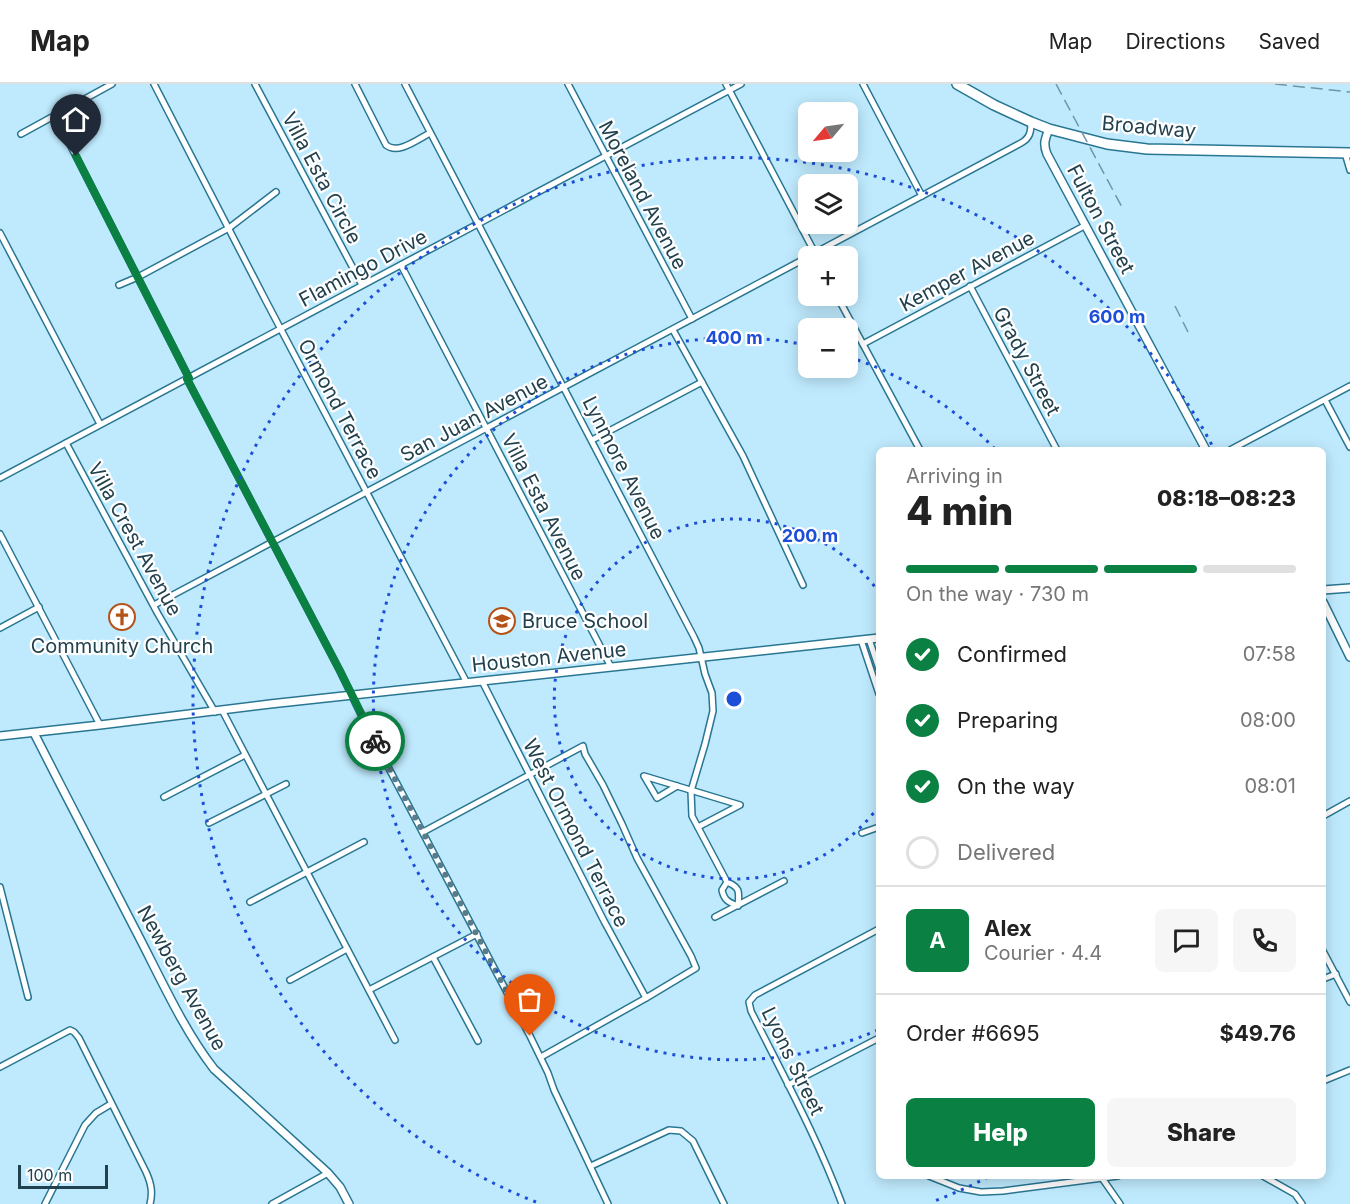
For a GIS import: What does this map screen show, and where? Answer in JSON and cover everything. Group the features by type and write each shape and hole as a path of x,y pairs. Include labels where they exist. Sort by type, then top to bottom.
{"main road":[{"name":"Broadway","path":"957,84 1031,122 1107,144 1147,149 1347,153"}],"street":[{"path":"21,134 112,84"},
{"name":"Ormond Terrace","path":"154,84 467,683"},
{"name":"Villa Esta Circle","path":"255,84 362,285"},
{"path":"355,84 389,148 402,147 430,133"},
{"name":"Lynmore Avenue","path":"405,84 694,637 712,693 713,711 691,791 692,816 727,882 735,885 740,892 738,906 728,903 723,897 722,890 727,882"},
{"name":"Moreland Avenue","path":"568,84 692,319"},
{"name":"Flamingo Drive","path":"0,478 606,156 728,87 741,84"},
{"path":"862,84 922,196"},
{"path":"728,87 807,246"},
{"path":"55,115 272,542 541,1057 554,1090 608,1204"},
{"name":"San Juan Avenue","path":"830,246 1026,140 1031,130 1031,122"},
{"name":"Fulton Street","path":"1049,129 1044,147 1204,447"},
{"path":"1347,153 1350,170"},
{"path":"119,285 229,228 276,192"},
{"name":"Kemper Avenue","path":"863,344 1086,225"},
{"path":"0,233 100,424"},
{"name":"San Juan Avenue","path":"154,605 798,263"},
{"name":"Villa Esta Avenue","path":"401,265 611,668"},
{"name":"Grady Street","path":"970,286 1055,447"},
{"path":"842,306 918,447"},
{"path":"673,330 756,482 803,585"},
{"path":"592,440 702,382"},
{"path":"1236,447 1350,386"},
{"path":"1325,400 1350,447"},
{"name":"Villa Crest Avenue","path":"66,443 154,605 218,711"},
{"path":"0,534 100,725"},
{"path":"1326,590 1350,588"},
{"path":"0,628 39,607"},
{"path":"1326,608 1350,657"},
{"name":"Houston Avenue","path":"0,736 876,638"},
{"path":"865,639 876,663"},
{"path":"865,639 876,682"},
{"name":"West Ormond Terrace","path":"482,681 604,921 646,998"},
{"path":"218,711 245,755 395,1040"},
{"name":"Newberg Avenue","path":"34,733 194,1041 214,1070 328,1173 340,1187 349,1204"},
{"path":"423,832 582,746 603,785 637,858 696,968 541,1057"},
{"path":"164,797 245,755"},
{"path":"677,786 657,798 644,776 740,805 698,827"},
{"path":"209,824 286,784"},
{"path":"1326,814 1350,801"},
{"path":"862,833 876,829"},
{"path":"250,902 364,842"},
{"path":"715,917 784,881"},
{"path":"0,887 28,997"},
{"name":"Lyons Street","path":"843,1204 826,1162 751,1011 749,1002 752,997 876,931"},
{"path":"369,990 477,934"},
{"path":"290,980 347,949"},
{"path":"433,957 478,1041"},
{"path":"1326,957 1350,1002"},
{"path":"1326,978 1335,974"},
{"path":"0,1067 70,1030 74,1032 150,1182 152,1194 150,1204"},
{"path":"788,1085 876,1040"},
{"path":"1326,1080 1350,1070"},
{"path":"45,1204 85,1125 96,1113 111,1104"},
{"path":"591,1166 669,1130 681,1131 693,1141 724,1204"},
{"path":"272,1204 328,1173"},
{"path":"936,1179 959,1188 981,1192 1091,1179"},
{"path":"1103,1179 1120,1204"},
{"path":"1268,1179 1295,1194 1302,1204"}],"railway":[{"path":"1056,84 1123,209"},
{"path":"1275,84 1350,92"},
{"path":"1175,306 1188,332"}],"way so far":[{"path":"375,741 530,1036"}],"place":[{"name":"Community Church","path":"122,617"},
{"name":"Bruce School","path":"502,621"}],"route":[{"path":"76,156 189,378 187,379 375,741"}]}
